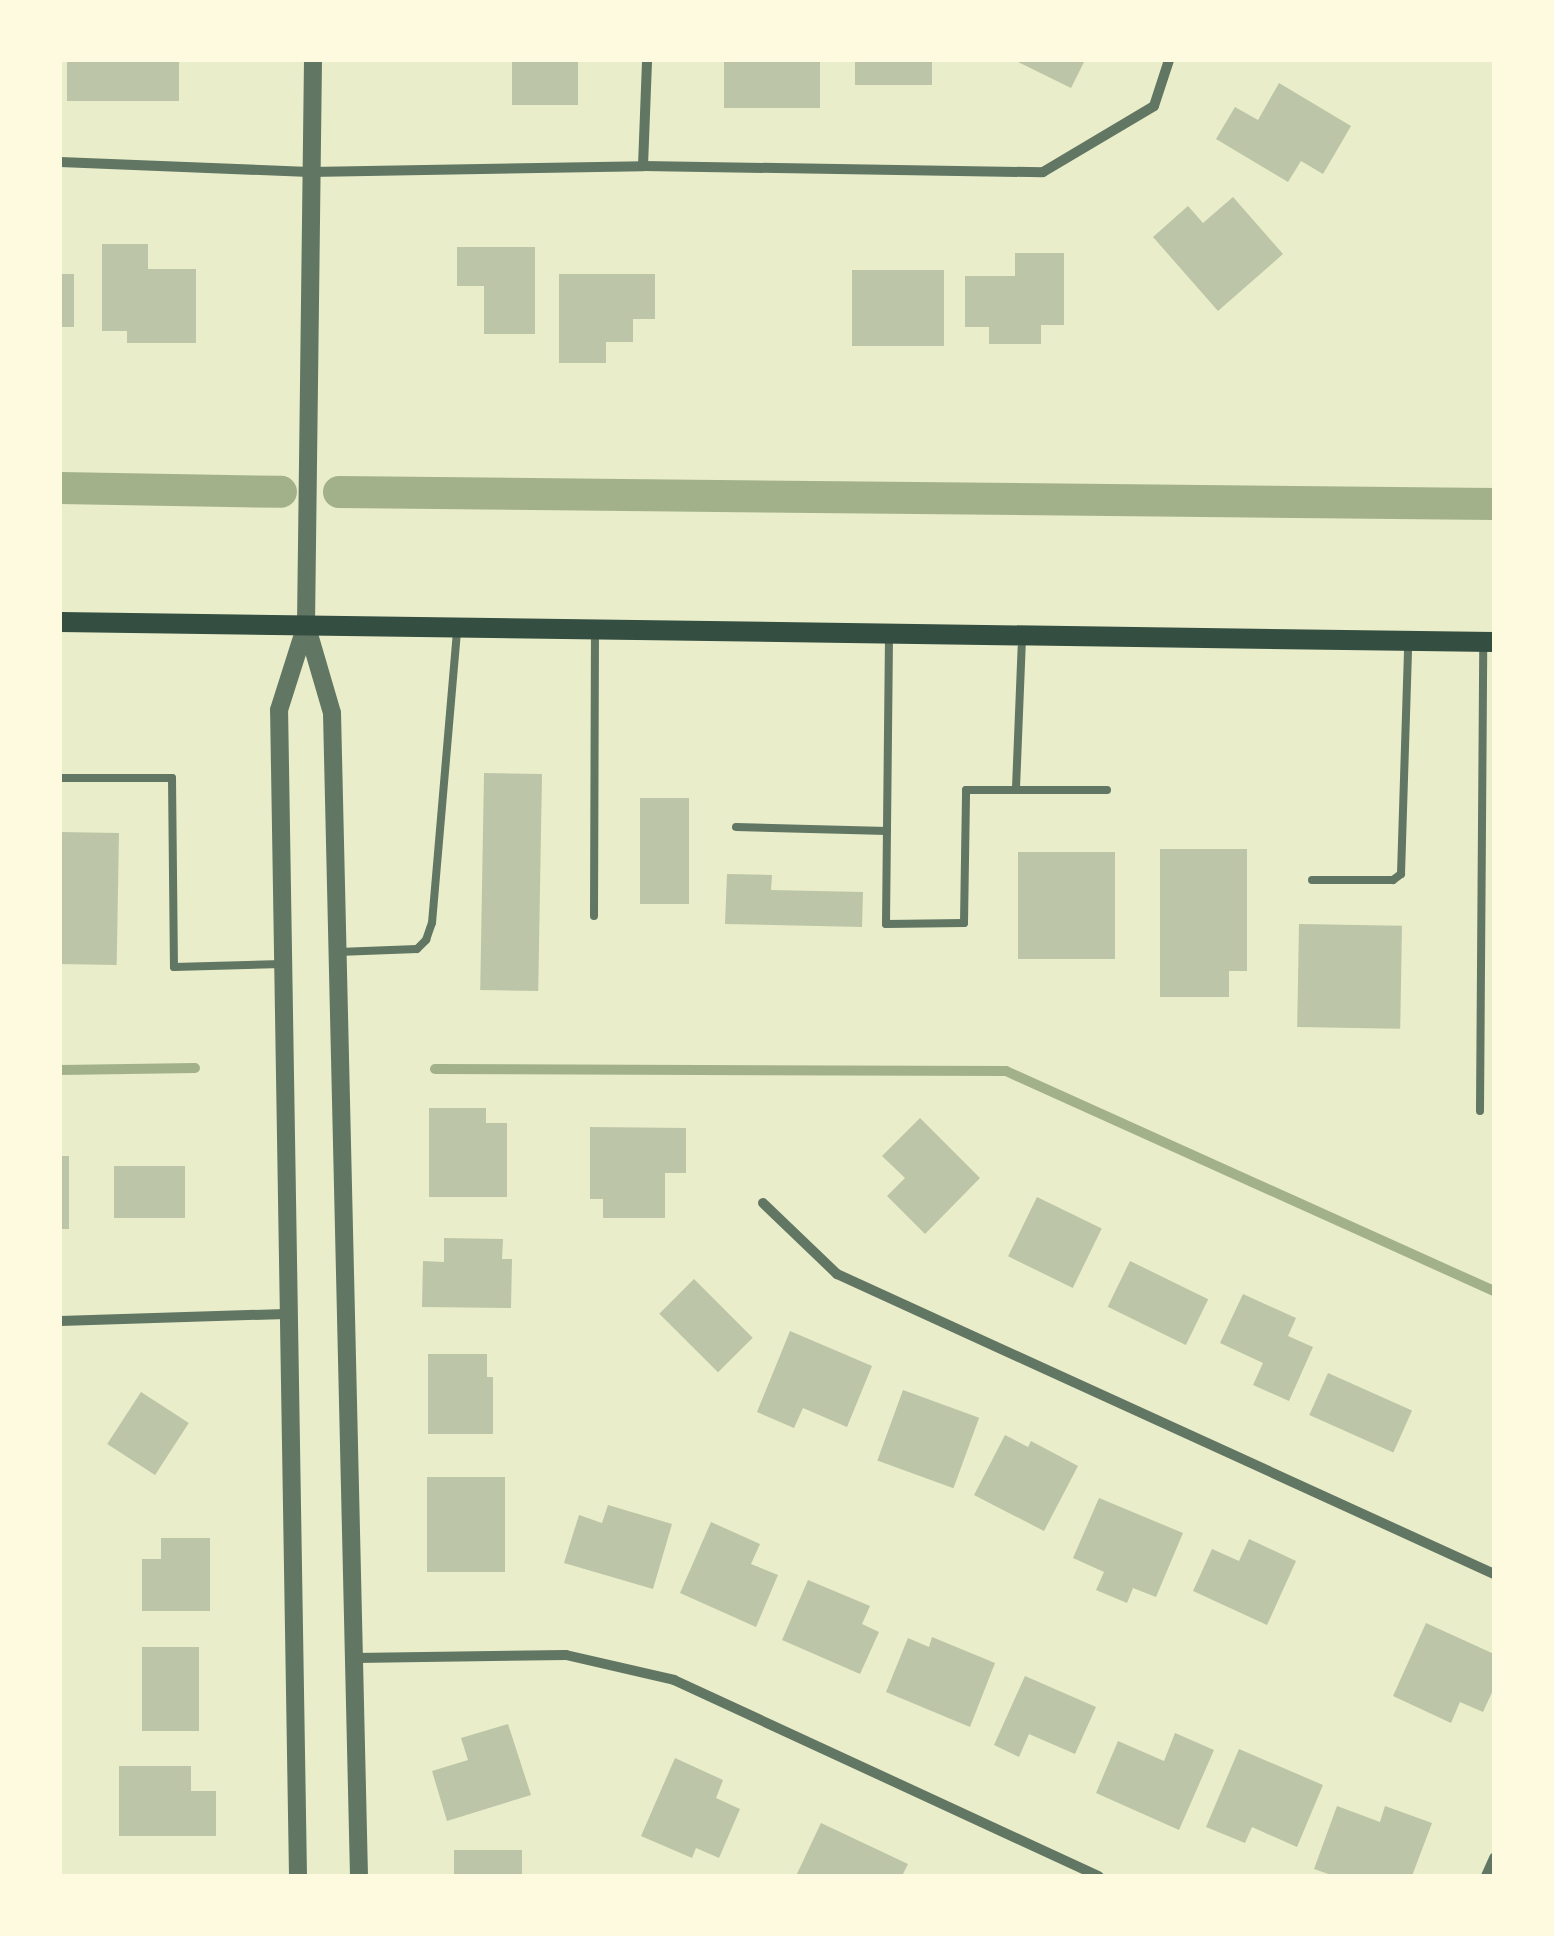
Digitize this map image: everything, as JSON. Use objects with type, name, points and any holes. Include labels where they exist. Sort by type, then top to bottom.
[{"type":"main road","points":[[60,622],[1488,642]]},
{"type":"street","points":[[314,60],[306,624],[332,713],[359,1876]]},
{"type":"street","points":[[643,166],[647,60]]},
{"type":"street","points":[[60,162],[310,172],[643,166],[1043,172],[1154,106],[1168,60]]},
{"type":"street","points":[[298,1876],[279,710],[306,624]]},
{"type":"street","points":[[763,1203],[837,1274],[1494,1574]]},
{"type":"street","points":[[60,1321],[286,1314]]},
{"type":"street","points":[[355,1658],[566,1655],[674,1680],[1099,1876]]},
{"type":"street","points":[[1486,1876],[1494,1858]]},
{"type":"lane","points":[[338,952],[417,949],[426,940],[432,923],[457,626]]},
{"type":"lane","points":[[594,916],[596,628]]},
{"type":"lane","points":[[890,633],[886,924],[964,923],[966,790],[1108,790]]},
{"type":"lane","points":[[1016,788],[1022,635]]},
{"type":"lane","points":[[1312,880],[1394,880],[1401,874],[1408,640]]},
{"type":"lane","points":[[1480,1111],[1488,642]]},
{"type":"lane","points":[[60,778],[172,778],[174,967],[282,964]]},
{"type":"lane","points":[[736,827],[887,830]]},
{"type":"building","points":[[67,60],[179,60],[179,101],[67,101]]},
{"type":"building","points":[[512,60],[578,60],[578,105],[512,105]]},
{"type":"building","points":[[724,60],[820,60],[820,108],[724,108]]},
{"type":"building","points":[[855,60],[932,60],[932,85],[855,85]]},
{"type":"building","points":[[1014,60],[1085,60],[1071,88]]},
{"type":"building","points":[[1279,83],[1351,126],[1323,174],[1301,161],[1288,182],[1216,139],[1235,107],[1258,120]]},
{"type":"building","points":[[1233,197],[1283,254],[1218,311],[1153,237],[1188,206],[1203,223]]},
{"type":"building","points":[[102,244],[148,244],[148,269],[196,269],[196,343],[127,343],[127,331],[102,331]]},
{"type":"building","points":[[457,247],[535,247],[535,334],[484,334],[484,286],[457,286]]},
{"type":"building","points":[[1015,253],[1064,253],[1064,325],[1041,325],[1041,344],[989,344],[989,327],[965,327],[965,276],[1015,276]]},
{"type":"building","points":[[852,270],[944,270],[944,346],[852,346]]},
{"type":"building","points":[[60,274],[74,274],[74,327],[60,327]]},
{"type":"building","points":[[559,274],[655,274],[655,319],[633,319],[633,342],[606,342],[606,363],[559,363]]},
{"type":"building","points":[[484,773],[542,774],[538,991],[480,990]]},
{"type":"building","points":[[640,798],[689,798],[689,904],[640,904]]},
{"type":"building","points":[[60,832],[119,833],[117,965],[60,964]]},
{"type":"building","points":[[1160,849],[1247,849],[1247,971],[1229,971],[1229,997],[1160,997]]},
{"type":"building","points":[[1018,852],[1115,852],[1115,959],[1018,959]]},
{"type":"building","points":[[727,874],[772,875],[771,890],[863,892],[862,927],[725,924]]},
{"type":"building","points":[[1299,924],[1402,926],[1400,1029],[1297,1027]]},
{"type":"building","points":[[429,1108],[486,1108],[486,1123],[507,1123],[507,1197],[429,1197]]},
{"type":"building","points":[[920,1118],[980,1178],[925,1234],[887,1196],[905,1178],[882,1156]]},
{"type":"building","points":[[590,1127],[686,1128],[686,1173],[665,1173],[665,1218],[603,1218],[603,1199],[590,1199]]},
{"type":"building","points":[[60,1156],[69,1156],[69,1229],[60,1229]]},
{"type":"building","points":[[114,1166],[185,1166],[185,1218],[114,1218]]},
{"type":"building","points":[[1037,1197],[1102,1229],[1073,1288],[1008,1256]]},
{"type":"building","points":[[444,1238],[503,1239],[502,1259],[512,1259],[511,1308],[422,1307],[423,1261],[444,1262]]},
{"type":"building","points":[[1130,1261],[1208,1299],[1186,1345],[1108,1307]]},
{"type":"building","points":[[694,1279],[753,1338],[718,1372],[659,1314]]},
{"type":"building","points":[[1243,1294],[1296,1318],[1288,1336],[1313,1347],[1289,1401],[1253,1385],[1263,1363],[1220,1343]]},
{"type":"building","points":[[790,1331],[872,1366],[847,1427],[803,1408],[794,1428],[757,1412]]},
{"type":"building","points":[[428,1354],[487,1354],[487,1377],[493,1377],[493,1434],[428,1434]]},
{"type":"building","points":[[1328,1373],[1412,1410],[1393,1452],[1309,1415]]},
{"type":"building","points":[[903,1390],[979,1418],[953,1488],[877,1460]]},
{"type":"building","points":[[141,1392],[189,1423],[155,1475],[107,1444]]},
{"type":"building","points":[[1005,1435],[1028,1447],[1031,1441],[1078,1466],[1044,1531],[974,1495]]},
{"type":"building","points":[[427,1477],[505,1477],[505,1572],[427,1572]]},
{"type":"building","points":[[1099,1498],[1183,1533],[1156,1597],[1133,1588],[1127,1603],[1096,1590],[1104,1572],[1073,1558]]},
{"type":"building","points":[[608,1505],[672,1524],[653,1589],[564,1563],[579,1515],[602,1523]]},
{"type":"building","points":[[711,1522],[760,1544],[751,1564],[778,1575],[756,1627],[680,1593]]},
{"type":"building","points":[[161,1538],[210,1538],[210,1611],[142,1611],[142,1559],[161,1559]]},
{"type":"building","points":[[1249,1539],[1296,1561],[1267,1625],[1193,1591],[1212,1549],[1239,1561]]},
{"type":"building","points":[[808,1580],[870,1606],[862,1624],[879,1632],[860,1674],[782,1640]]},
{"type":"building","points":[[1426,1623],[1494,1654],[1494,1688],[1483,1712],[1460,1702],[1451,1723],[1393,1696]]},
{"type":"building","points":[[932,1637],[995,1663],[970,1727],[886,1692],[908,1638],[929,1647]]},
{"type":"building","points":[[142,1647],[199,1647],[199,1731],[142,1731]]},
{"type":"building","points":[[1025,1676],[1096,1707],[1075,1754],[1029,1734],[1019,1757],[994,1745]]},
{"type":"building","points":[[508,1724],[531,1795],[447,1821],[432,1771],[468,1760],[461,1738]]},
{"type":"building","points":[[1175,1733],[1214,1750],[1179,1830],[1096,1793],[1118,1741],[1164,1761]]},
{"type":"building","points":[[1239,1749],[1323,1785],[1297,1847],[1252,1827],[1245,1843],[1206,1827]]},
{"type":"building","points":[[675,1758],[723,1780],[716,1798],[740,1809],[719,1858],[696,1848],[692,1858],[641,1836]]},
{"type":"building","points":[[119,1766],[191,1766],[191,1791],[216,1791],[216,1836],[119,1836]]},
{"type":"building","points":[[1337,1806],[1380,1822],[1385,1806],[1432,1823],[1412,1876],[1334,1876],[1314,1869]]},
{"type":"building","points":[[821,1823],[908,1864],[902,1876],[796,1876]]},
{"type":"building","points":[[454,1850],[522,1850],[522,1876],[454,1876]]},
{"type":"waterway","points":[[60,488],[281,492]]},
{"type":"waterway","points":[[339,492],[1494,504]]},
{"type":"waterway","points":[[60,1070],[195,1068]]},
{"type":"waterway","points":[[435,1069],[1006,1071],[1494,1291]]}]
